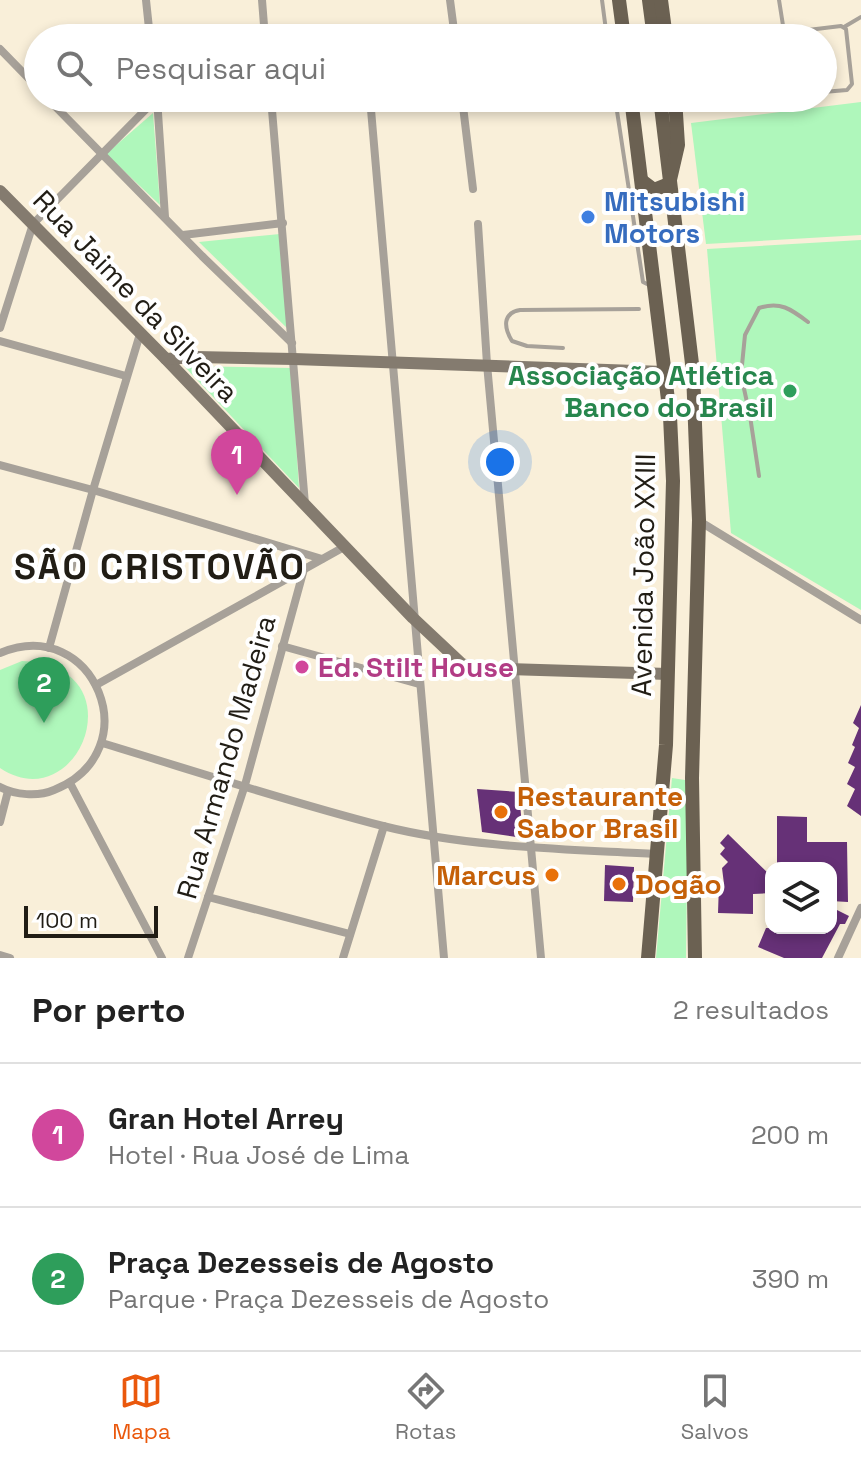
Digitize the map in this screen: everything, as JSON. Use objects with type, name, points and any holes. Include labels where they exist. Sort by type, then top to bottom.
[{"type":"main road","points":[[619,0],[622,24]]},
{"type":"main road","points":[[649,0],[652,24]]},
{"type":"main road","points":[[661,0],[664,24]]},
{"type":"main road","name":"Avenida João XXIII","points":[[632,112],[640,214],[670,416],[673,481],[666,745],[648,958]]},
{"type":"main road","name":"Avenida João XXIII","points":[[661,112],[693,372],[699,520],[692,778],[695,958]]},
{"type":"main road","points":[[638,187],[654,190],[669,184],[678,145],[676,112]]},
{"type":"main road","points":[[640,214],[659,208],[672,215]]},
{"type":"main road","points":[[666,745],[679,753],[693,750]]},
{"type":"main road","points":[[663,774],[692,778]]},
{"type":"street","points":[[146,0],[149,24]]},
{"type":"street","points":[[262,0],[264,24]]},
{"type":"street","points":[[450,0],[453,24]]},
{"type":"street","points":[[0,49],[24,74]]},
{"type":"street","points":[[60,112],[292,343]]},
{"type":"street","points":[[0,328],[33,224],[143,112]]},
{"type":"street","points":[[158,112],[165,218]]},
{"type":"street","points":[[272,112],[305,504]]},
{"type":"street","points":[[371,112],[444,958]]},
{"type":"street","points":[[464,112],[473,189]]},
{"type":"street","name":"Rua Jaime da Silveira","points":[[0,191],[166,359],[413,618],[466,666],[668,674]]},
{"type":"street","points":[[183,235],[283,223]]},
{"type":"street","points":[[478,224],[487,364],[541,958]]},
{"type":"street","points":[[49,648],[140,334]]},
{"type":"street","points":[[0,341],[126,376]]},
{"type":"street","points":[[166,359],[487,364],[664,372]]},
{"type":"street","points":[[0,465],[322,559]]},
{"type":"street","points":[[699,520],[861,620]]},
{"type":"street","points":[[96,685],[344,547]]},
{"type":"street","name":"Rua Armando Madeira","points":[[188,958],[245,785],[304,569]]},
{"type":"street","points":[[0,653],[28,645],[63,652],[79,663],[96,685],[106,720],[102,743],[90,766],[70,783],[49,792],[25,794],[4,789],[0,822]]},
{"type":"street","points":[[282,646],[419,684]]},
{"type":"street","points":[[102,743],[384,826],[529,846],[656,854]]},
{"type":"street","points":[[70,783],[162,958]]},
{"type":"street","points":[[343,958],[384,826]]},
{"type":"street","points":[[208,897],[350,934]]},
{"type":"street","points":[[838,958],[861,908]]},
{"type":"street","points":[[0,955],[10,958]]},
{"type":"lane","points":[[602,0],[605,24]]},
{"type":"lane","points":[[779,0],[783,24]]},
{"type":"lane","points":[[837,28],[861,17]]},
{"type":"lane","points":[[837,91],[847,90],[852,84],[844,27]]},
{"type":"lane","points":[[619,112],[638,187]]},
{"type":"lane","points":[[759,476],[741,375],[745,335],[759,308],[788,307],[808,322]]},
{"type":"lane","points":[[563,348],[537,347],[512,341],[506,331],[506,319],[512,311],[520,310],[639,309]]},
{"type":"lane","points":[[693,372],[741,375]]},
{"type":"green space","points":[[861,102],[861,235],[706,244],[691,123],[780,112],[837,112],[837,105]]},
{"type":"green space","points":[[153,113],[160,205],[106,154]]},
{"type":"green space","points":[[280,234],[290,331],[199,242]]},
{"type":"green space","name":"Associação Atlética Banco do Brasil","points":[[861,240],[861,610],[731,533],[707,249]]},
{"type":"green space","points":[[184,366],[291,368],[299,488]]},
{"type":"green space","points":[[22,661],[58,669],[79,687],[88,711],[85,736],[73,758],[53,774],[28,779],[0,768],[0,670]]},
{"type":"green space","points":[[672,778],[685,780],[688,793],[686,958],[656,958]]},
{"type":"building","points":[[861,705],[861,816],[847,806],[855,789],[847,784],[855,767],[848,763],[859,728],[853,723]]},
{"type":"building","name":"Restaurante Sabor Brasil","points":[[477,789],[519,792],[523,838],[482,832]]},
{"type":"building","points":[[777,816],[807,817],[807,842],[847,842],[848,902],[837,901],[837,862],[777,862]]},
{"type":"building","points":[[728,834],[765,870],[765,893],[753,894],[753,914],[718,913],[719,884],[724,884],[722,868],[728,862],[720,854],[725,848],[720,843]]},
{"type":"building","name":"Dogão","points":[[605,865],[634,867],[633,902],[604,901]]},
{"type":"building","points":[[837,910],[849,916],[845,924],[840,924],[837,930]]},
{"type":"building","points":[[765,930],[765,934],[835,934],[822,958],[784,958],[758,947]]},
{"type":"place","name":"Mitsubishi Motors","points":[[588,217]]},
{"type":"place","name":"Associação Atlética Banco do Brasil","points":[[790,391]]},
{"type":"place","name":"Gran Hotel Arrey","points":[[237,495]]},
{"type":"place","name":"Ed. Stilt House","points":[[302,667]]},
{"type":"place","name":"Praça Dezesseis de Agosto","points":[[44,723]]},
{"type":"place","name":"Restaurante Sabor Brasil","points":[[501,812]]},
{"type":"place","name":"Marcus","points":[[552,875]]},
{"type":"place","name":"Dogão","points":[[619,884]]},
{"type":"district","name":"SÃO CRISTOVÃO","points":[[160,566]]}]
